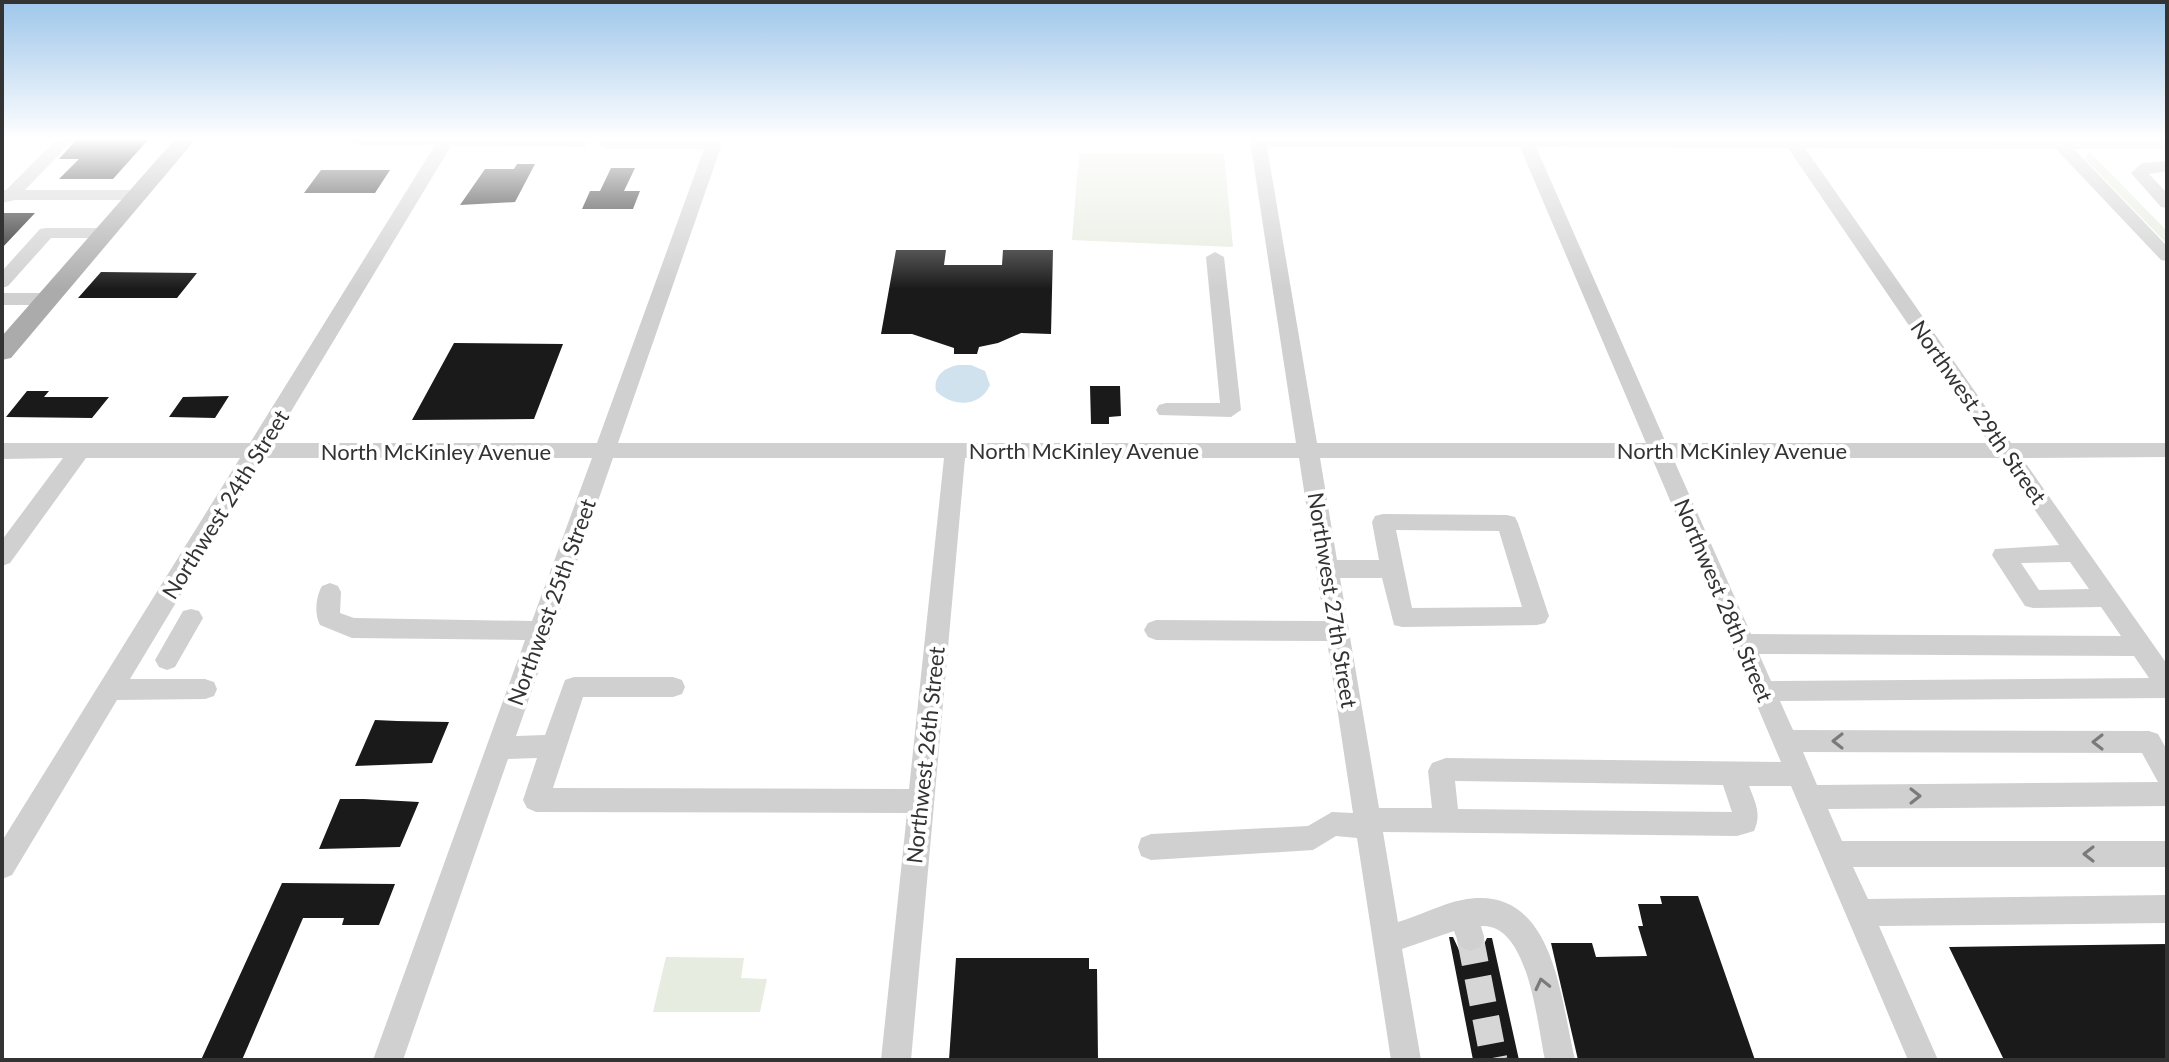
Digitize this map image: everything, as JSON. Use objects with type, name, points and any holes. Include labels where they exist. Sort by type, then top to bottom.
[{"type":"main road","points":[[2,352],[143,190]]},
{"type":"street","name":"Northwest 24th Street","points":[[2,866],[416,190]]},
{"type":"street","name":"Northwest 25th Street","points":[[388,1060],[698,190]]},
{"type":"street","name":"Northwest 27th Street","points":[[1266,190],[1406,1060]]},
{"type":"street","name":"Northwest 28th Street","points":[[1546,190],[1923,1060]]},
{"type":"street","name":"Northwest 29th Street","points":[[1825,190],[2167,686]]},
{"type":"street","points":[[2104,190],[2167,256]]},
{"type":"street","points":[[5,198],[138,195]]},
{"type":"street","points":[[2,282],[46,233],[105,233]]},
{"type":"street","points":[[1166,410],[1231,410],[1215,257]]},
{"type":"street","points":[[2,299],[48,299]]},
{"type":"street","name":"Northwest 26th Street","points":[[896,1060],[955,450]]},
{"type":"street","name":"North McKinley Avenue","points":[[2,451],[2167,450]]},
{"type":"street","points":[[2,557],[80,451]]},
{"type":"street","points":[[1383,522],[1507,523],[1537,616],[1402,618],[1392,569],[1383,522]]},
{"type":"street","points":[[2077,553],[2003,555],[2033,599],[2108,598]]},
{"type":"street","points":[[1328,569],[1392,569]]},
{"type":"street","points":[[330,592],[328,618],[352,628],[540,631]]},
{"type":"street","points":[[139,644],[172,651],[191,618]]},
{"type":"street","points":[[1156,630],[1338,631]]},
{"type":"street","points":[[1743,644],[2141,646]]},
{"type":"street","points":[[1764,691],[2167,686]]},
{"type":"street","points":[[673,687],[574,687],[536,800],[921,801]]},
{"type":"street","points":[[111,690],[205,689]]},
{"type":"street","points":[[1785,741],[2149,742],[2165,769]]},
{"type":"street","points":[[499,748],[554,746]]},
{"type":"street","points":[[1446,821],[1440,786],[1441,771],[1446,769],[1732,774],[1804,785],[2167,794]]},
{"type":"street","points":[[1151,847],[1313,838],[1332,824],[1446,821],[1737,824],[1745,822],[1746,815],[1732,774]]},
{"type":"street","points":[[1834,854],[2167,854]]},
{"type":"street","points":[[1859,913],[2167,909]]},
{"type":"street","points":[[1388,939],[1467,925],[1493,911],[1506,916],[1529,937],[1560,1060]]},
{"type":"shaded area","points":[[1076,190],[1227,190],[1233,247],[1072,240]]},
{"type":"shaded area","points":[[2114,190],[2127,190],[2167,231],[2167,244]]},
{"type":"shaded area","points":[[666,957],[744,958],[741,978],[767,979],[760,1012],[653,1012]]},
{"type":"water","points":[[958,365],[971,365],[985,371],[990,385],[980,398],[957,402],[936,391],[936,381],[941,374]]},
{"type":"building","points":[[307,190],[377,190],[375,193],[304,193]]},
{"type":"building","points":[[471,190],[522,190],[515,202],[460,205]]},
{"type":"building","points":[[590,191],[640,191],[633,209],[582,209]]},
{"type":"building","points":[[2,213],[35,213],[2,248]]},
{"type":"building","points":[[896,250],[946,250],[944,265],[1002,265],[1003,250],[1053,250],[1051,334],[1021,333],[979,347],[977,354],[954,354],[954,348],[912,334],[881,334]]},
{"type":"building","points":[[101,272],[197,273],[177,298],[78,298]]},
{"type":"building","points":[[454,343],[563,344],[534,419],[412,420]]},
{"type":"building","points":[[1090,386],[1120,386],[1121,416],[1109,417],[1109,424],[1091,424]]},
{"type":"building","points":[[27,391],[49,391],[44,397],[109,397],[92,418],[6,417]]},
{"type":"building","points":[[229,396],[215,418],[169,417],[183,397]]},
{"type":"building","points":[[375,720],[449,722],[432,763],[355,766]]},
{"type":"building","points":[[340,799],[419,802],[400,847],[319,849]]},
{"type":"building","points":[[282,883],[395,884],[379,925],[342,925],[344,918],[303,918],[242,1060],[201,1060]]},
{"type":"building","points":[[1660,896],[1698,896],[1755,1060],[1578,1060],[1551,943],[1592,943],[1596,957],[1647,956],[1638,926],[1643,926],[1638,904],[1662,904]]},
{"type":"building","points":[[1449,937],[1453,937],[1459,950],[1469,954],[1481,950],[1487,938],[1492,938],[1519,1060],[1473,1060]]},
{"type":"building","points":[[2167,944],[2167,1060],[2004,1060],[1949,947]]},
{"type":"building","points":[[956,958],[1089,958],[1089,969],[1097,969],[1098,1060],[949,1060]]},
{"type":"tunnel","points":[[1470,937],[1494,1060]]}]
